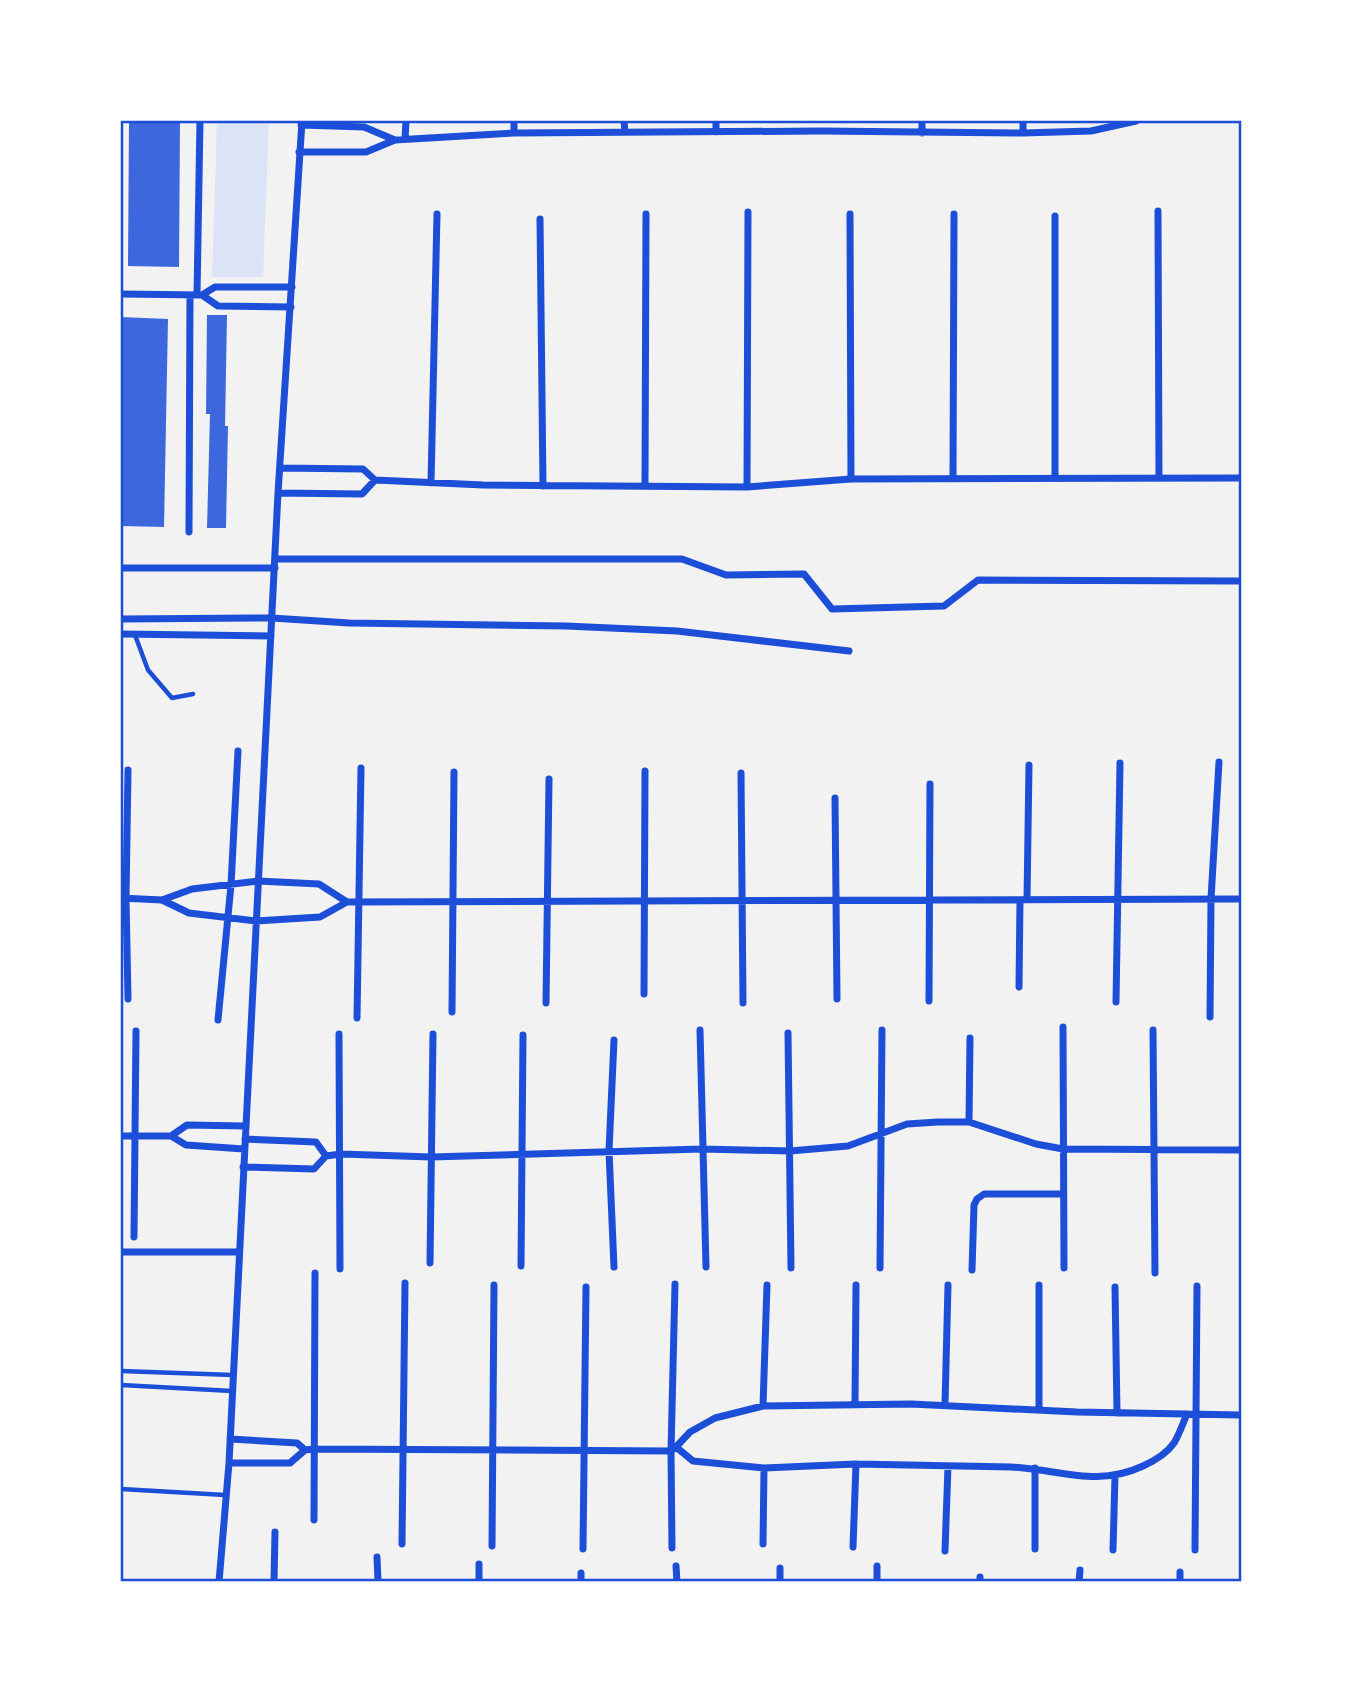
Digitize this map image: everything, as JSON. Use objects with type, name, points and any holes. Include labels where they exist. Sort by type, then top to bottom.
[{"type":"street","points":[[189,532],[200,121]]},
{"type":"street","points":[[405,139],[406,121]]},
{"type":"street","points":[[514,121],[514,133]]},
{"type":"street","points":[[624,121],[625,132]]},
{"type":"street","points":[[716,121],[716,132]]},
{"type":"street","points":[[821,121],[821,131]]},
{"type":"street","points":[[922,121],[922,133]]},
{"type":"street","points":[[1023,121],[1023,133]]},
{"type":"street","points":[[299,152],[366,152],[395,140],[514,133],[1023,133],[1091,131],[1136,121]]},
{"type":"street","points":[[219,1582],[229,1463],[278,493],[302,123],[364,127],[395,140]]},
{"type":"street","points":[[1158,211],[1159,478]]},
{"type":"street","points":[[747,487],[748,212]]},
{"type":"street","points":[[431,483],[437,214]]},
{"type":"street","points":[[645,486],[646,214]]},
{"type":"street","points":[[850,214],[851,479]]},
{"type":"street","points":[[953,478],[954,214]]},
{"type":"street","points":[[1055,216],[1055,478]]},
{"type":"street","points":[[540,219],[543,486]]},
{"type":"street","points":[[121,294],[196,295],[215,288],[292,287]]},
{"type":"street","points":[[196,295],[218,306],[291,307]]},
{"type":"street","points":[[280,468],[363,469],[375,480],[543,486],[747,487],[851,479],[1241,478]]},
{"type":"street","points":[[278,493],[362,494],[375,480]]},
{"type":"street","points":[[121,568],[275,563],[682,559],[726,575],[804,574],[832,609],[944,606],[978,580],[1241,581]]},
{"type":"street","points":[[121,619],[272,618],[349,623],[566,626],[677,631],[849,652]]},
{"type":"street","points":[[121,634],[271,636]]},
{"type":"street","points":[[218,1020],[231,885],[238,751]]},
{"type":"street","points":[[1210,1017],[1211,899],[1219,762]]},
{"type":"street","points":[[1116,1002],[1120,763]]},
{"type":"street","points":[[1019,987],[1029,765]]},
{"type":"street","points":[[358,1018],[361,768]]},
{"type":"street","points":[[128,770],[123,898],[128,999]]},
{"type":"street","points":[[644,994],[645,771]]},
{"type":"street","points":[[452,1012],[454,772]]},
{"type":"street","points":[[741,772],[743,1003]]},
{"type":"street","points":[[546,1003],[549,779]]},
{"type":"street","points":[[929,1001],[930,784]]},
{"type":"street","points":[[835,798],[836,999]]},
{"type":"street","points":[[162,900],[192,889],[258,881],[319,884],[347,902]]},
{"type":"street","points":[[123,898],[162,900],[189,913],[256,921],[320,917],[347,902],[359,901],[1241,899]]},
{"type":"street","points":[[1063,1027],[1064,1268]]},
{"type":"street","points":[[700,1030],[706,1266]]},
{"type":"street","points":[[880,1268],[882,1030]]},
{"type":"street","points":[[1153,1030],[1155,1273]]},
{"type":"street","points":[[134,1237],[136,1031]]},
{"type":"street","points":[[788,1033],[791,1268]]},
{"type":"street","points":[[339,1034],[340,1269]]},
{"type":"street","points":[[429,1263],[433,1034]]},
{"type":"street","points":[[520,1266],[523,1035]]},
{"type":"street","points":[[969,1122],[970,1038]]},
{"type":"street","points":[[614,1040],[609,1151],[614,1267]]},
{"type":"street","points":[[243,1167],[314,1169],[326,1156],[341,1154],[431,1157],[702,1149],[790,1151],[848,1146],[908,1124],[969,1122],[1036,1144],[1063,1149],[1241,1150]]},
{"type":"street","points":[[171,1136],[187,1125],[245,1126]]},
{"type":"street","points":[[121,1136],[171,1136],[186,1145],[244,1149]]},
{"type":"street","points":[[245,1139],[316,1142],[326,1156]]},
{"type":"street","points":[[972,1270],[974,1205],[977,1199],[984,1194],[1062,1194]]},
{"type":"street","points":[[121,1252],[239,1252]]},
{"type":"street","points":[[314,1520],[315,1273]]},
{"type":"street","points":[[402,1544],[405,1283]]},
{"type":"street","points":[[672,1548],[675,1284]]},
{"type":"street","points":[[763,1406],[767,1285]]},
{"type":"street","points":[[855,1404],[856,1285]]},
{"type":"street","points":[[945,1405],[948,1285]]},
{"type":"street","points":[[1039,1285],[1039,1409]]},
{"type":"street","points":[[492,1546],[494,1286]]},
{"type":"street","points":[[583,1549],[586,1286]]},
{"type":"street","points":[[1195,1550],[1197,1286]]},
{"type":"street","points":[[1115,1287],[1117,1413]]},
{"type":"street","points":[[674,1449],[690,1432],[715,1418],[763,1406],[945,1405],[1117,1413],[1241,1415]]},
{"type":"street","points":[[229,1463],[290,1463],[305,1450],[314,1449],[674,1449],[693,1461],[764,1468],[856,1464],[948,1466],[1035,1468],[1075,1477],[1115,1476],[1154,1461],[1173,1445],[1187,1414]]},
{"type":"street","points":[[230,1438],[297,1443],[305,1450]]},
{"type":"street","points":[[853,1547],[856,1464]]},
{"type":"street","points":[[945,1551],[948,1466]]},
{"type":"street","points":[[763,1544],[764,1468]]},
{"type":"street","points":[[1035,1468],[1035,1549]]},
{"type":"street","points":[[1113,1550],[1115,1476]]},
{"type":"street","points":[[274,1582],[275,1532]]},
{"type":"street","points":[[377,1557],[378,1582]]},
{"type":"street","points":[[479,1564],[479,1582]]},
{"type":"street","points":[[676,1566],[677,1582]]},
{"type":"street","points":[[877,1566],[877,1582]]},
{"type":"street","points":[[780,1569],[780,1582]]},
{"type":"street","points":[[1079,1582],[1080,1570]]},
{"type":"street","points":[[1180,1572],[1180,1582]]},
{"type":"street","points":[[581,1582],[582,1573]]},
{"type":"lane","points":[[135,634],[148,670],[172,698],[193,694]]},
{"type":"lane","points":[[121,1371],[233,1375]]},
{"type":"lane","points":[[121,1385],[232,1391]]},
{"type":"lane","points":[[121,1490],[225,1495]]},
{"type":"shaded area","points":[[217,121],[269,121],[263,277],[212,277]]},
{"type":"building","points":[[129,121],[180,121],[179,267],[128,266]]},
{"type":"building","points":[[207,315],[227,315],[226,528],[207,528],[210,414],[206,414]]},
{"type":"building","points":[[121,317],[168,319],[164,527],[121,526]]}]
